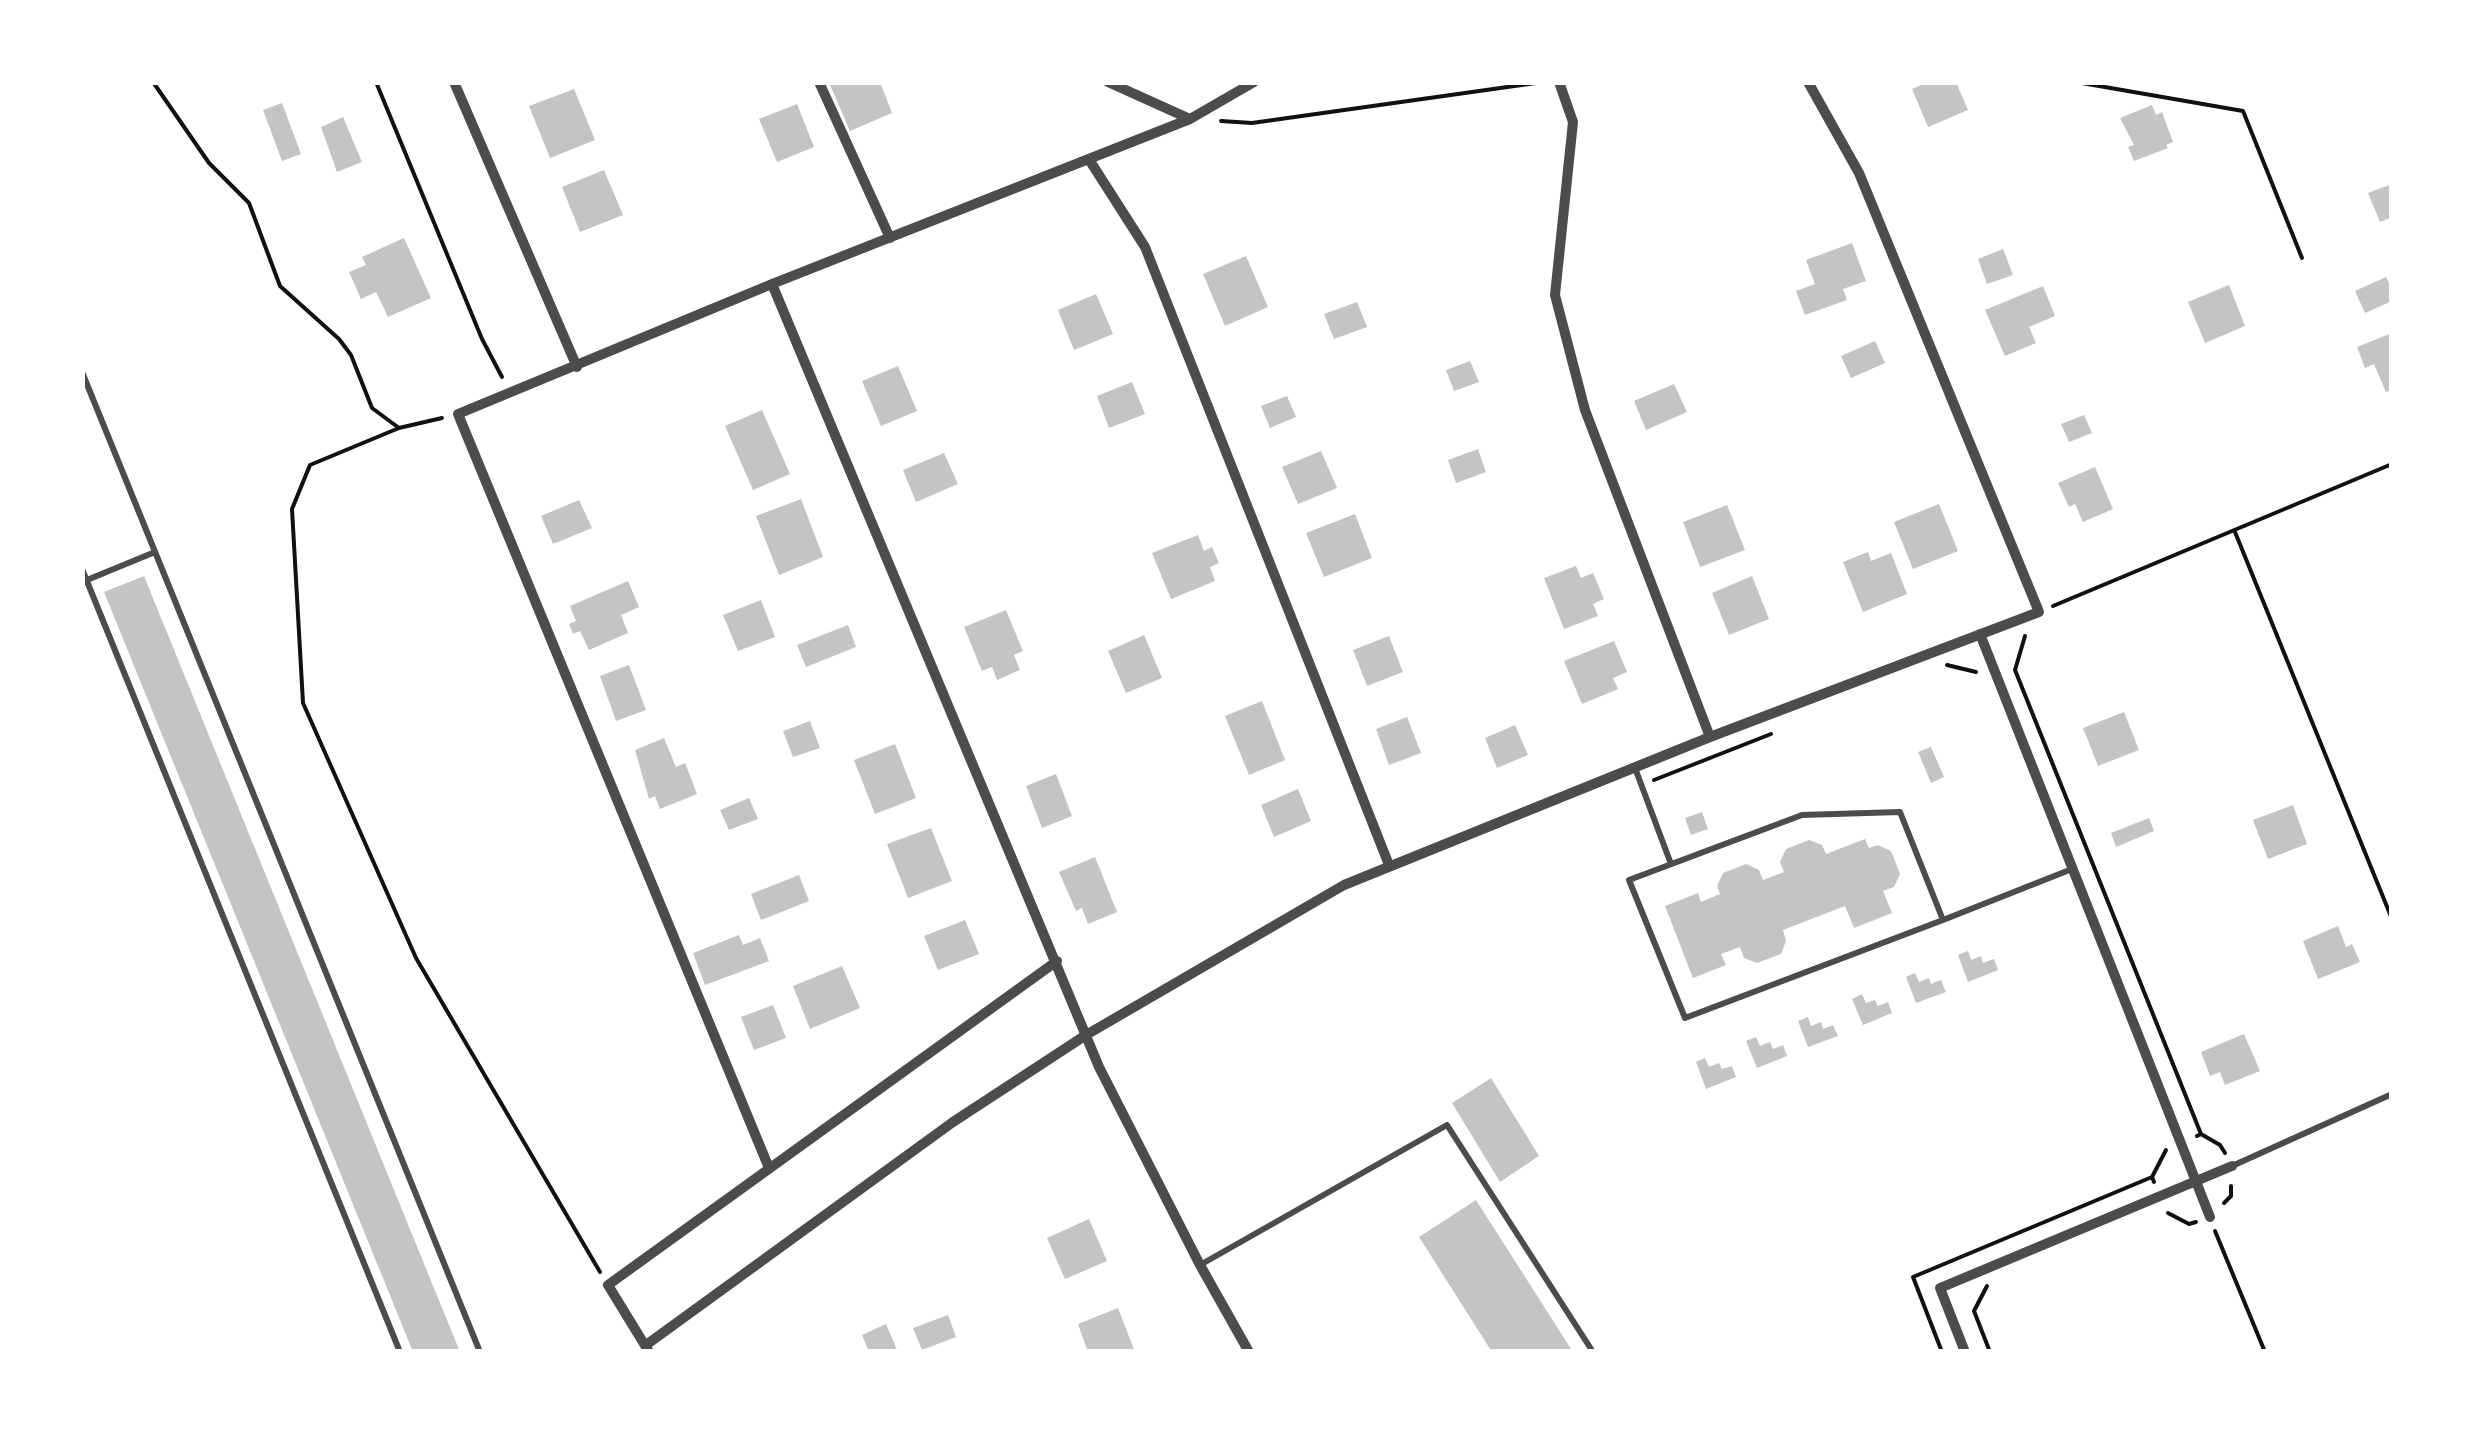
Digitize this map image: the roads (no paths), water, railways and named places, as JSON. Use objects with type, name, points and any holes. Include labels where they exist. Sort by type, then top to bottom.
[{"type":"street","points":[[454,82],[577,367]]},
{"type":"street","points":[[818,82],[890,238]]},
{"type":"street","points":[[1108,82],[1190,119]]},
{"type":"street","points":[[770,1168],[458,414],[772,284],[1090,161],[1190,119],[1254,82]]},
{"type":"street","points":[[1560,82],[1573,122],[1554,295],[1585,410],[1710,737]]},
{"type":"street","points":[[1057,962],[608,1285],[647,1348],[952,1122],[1086,1036],[1344,884],[1710,737],[2040,612],[1860,174],[1808,82]]},
{"type":"street","points":[[1090,161],[1145,247],[1389,865]]},
{"type":"street","points":[[772,284],[1098,1067],[1249,1352]]},
{"type":"street","points":[[1980,634],[2210,1217]]},
{"type":"street","points":[[1964,1352],[1940,1288],[2232,1166]]},
{"type":"lane","points":[[82,372],[480,1352]]},
{"type":"lane","points":[[87,580],[156,552]]},
{"type":"lane","points":[[82,569],[400,1352]]},
{"type":"lane","points":[[1634,767],[1672,864]]},
{"type":"lane","points":[[1942,920],[1900,812],[1802,815],[1630,880],[1685,1018],[1942,920],[2072,869]]},
{"type":"lane","points":[[2232,1166],[2392,1094]]},
{"type":"lane","points":[[1200,1265],[1448,1125],[1594,1352]]}]
